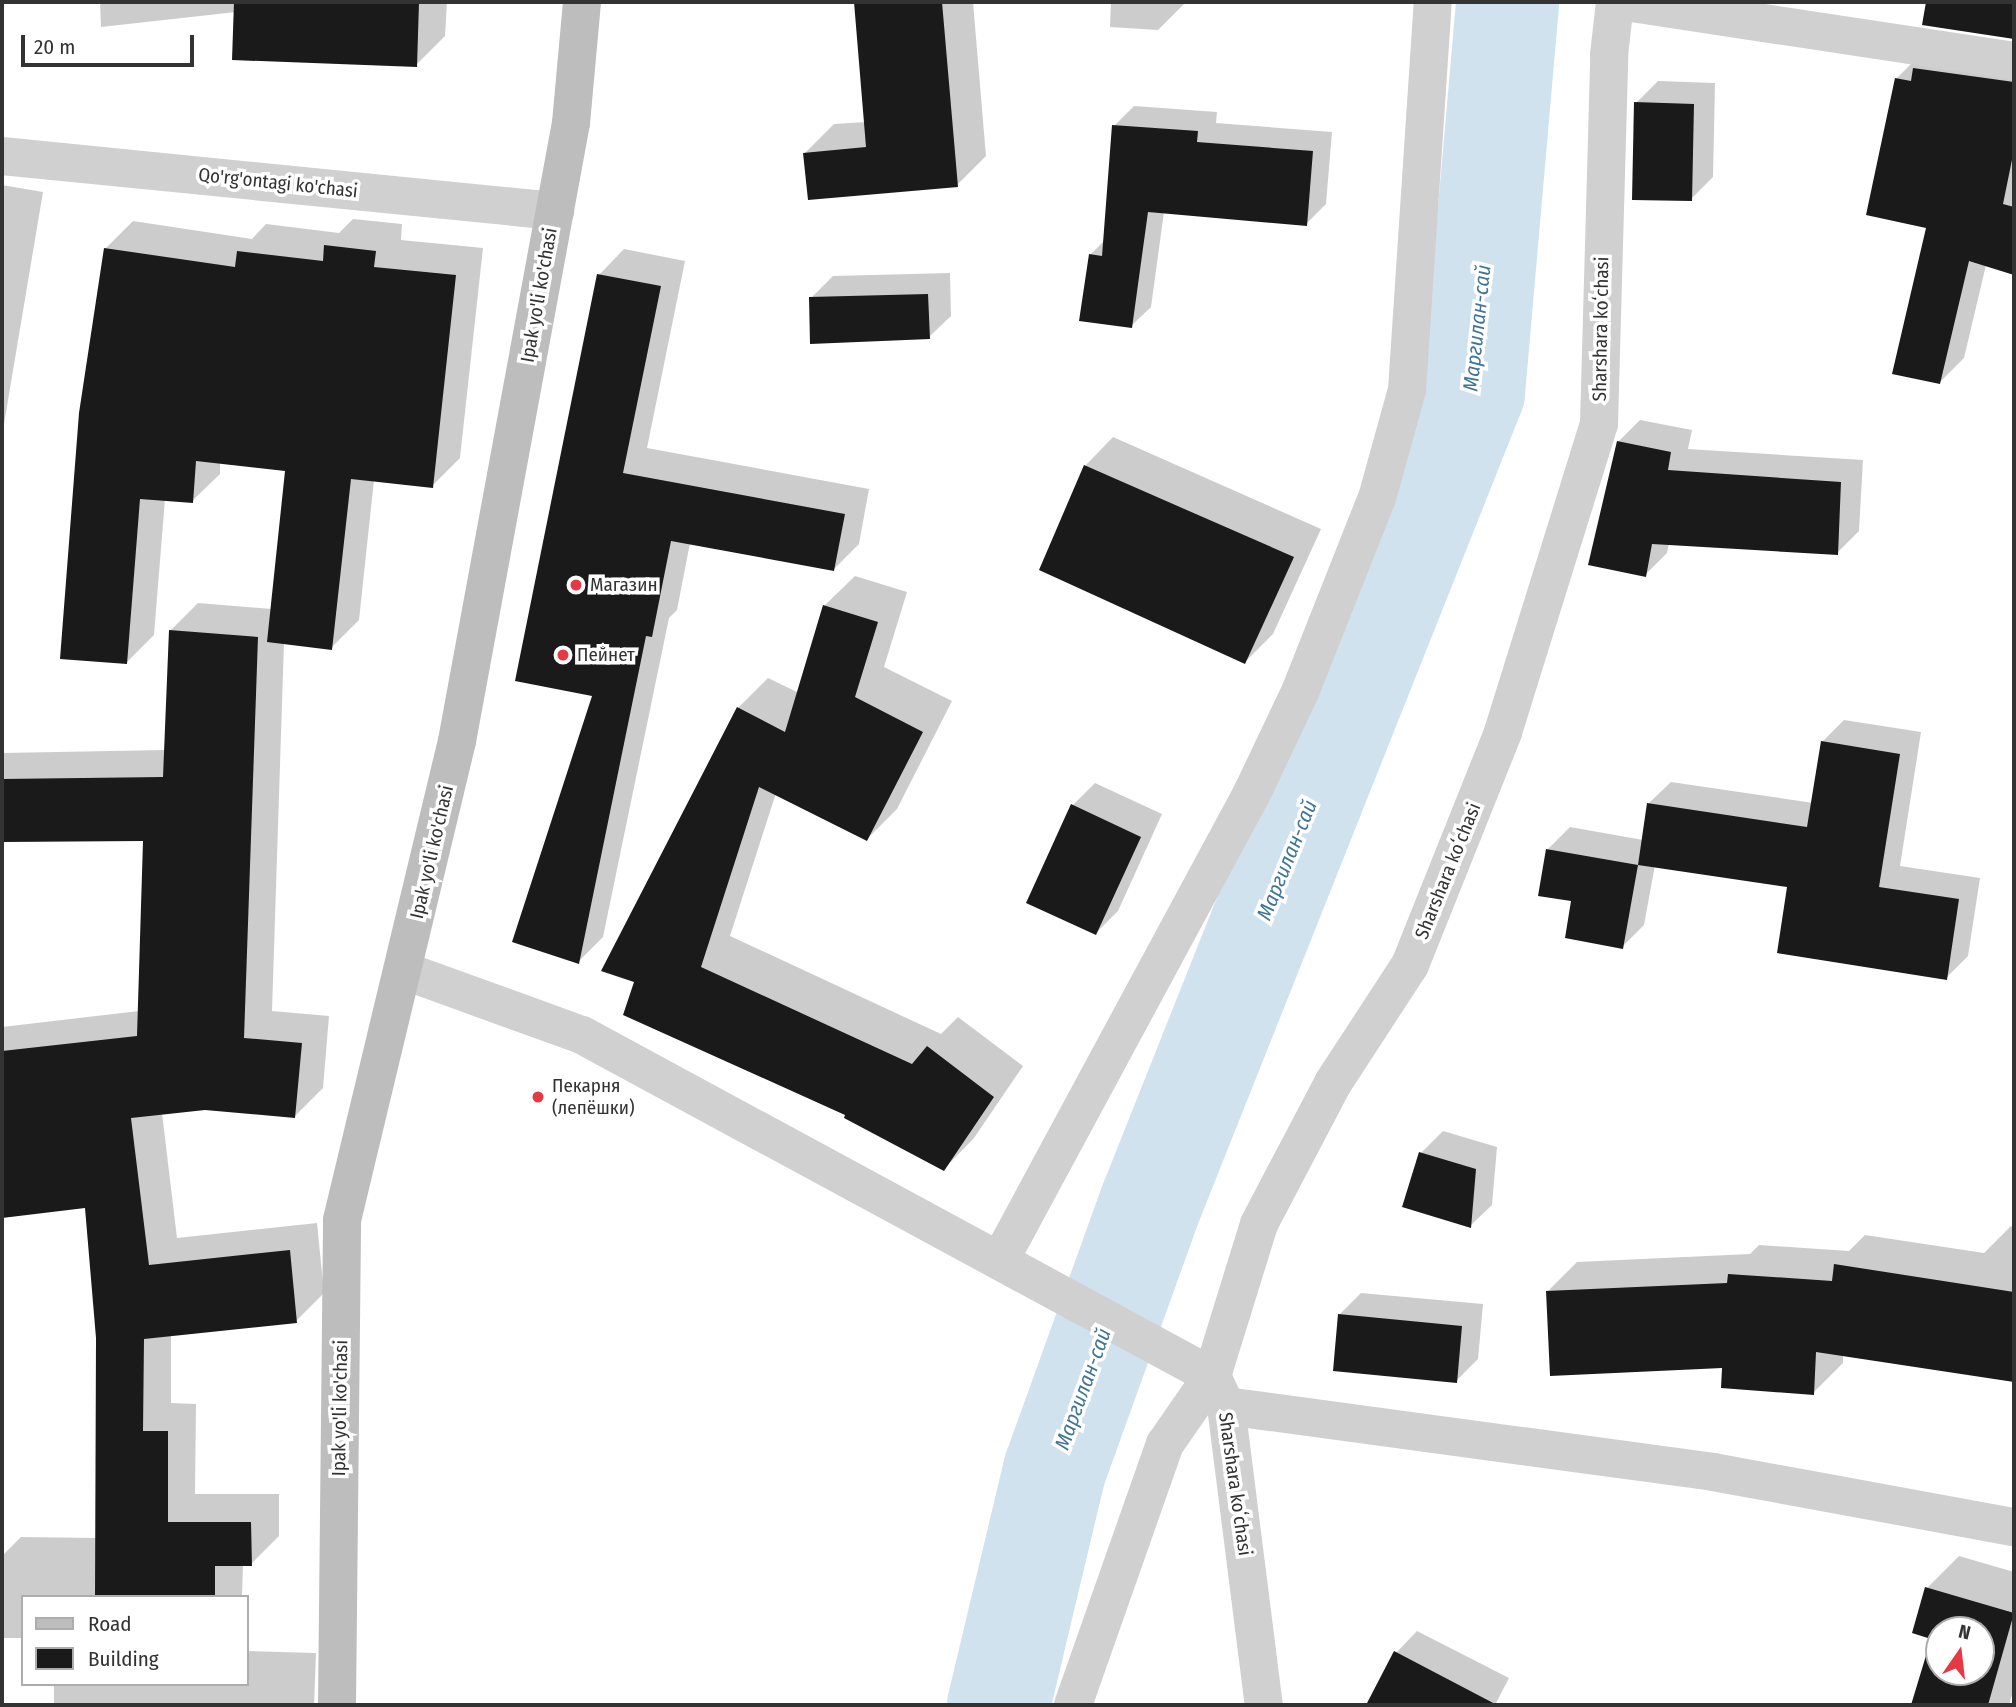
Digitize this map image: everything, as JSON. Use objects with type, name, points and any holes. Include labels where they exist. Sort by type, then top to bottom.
[{"type":"main road","name":"Ipak yo'li ko'chasi","points":[[337,1705],[342,1220],[405,971],[457,741],[571,123],[582,2]]},
{"type":"street","points":[[1000,1260],[1252,793],[1300,692],[1377,498],[1407,390],[1433,2]]},
{"type":"street","name":"Sharshara koʻchasi","points":[[1264,1705],[1211,1382],[1259,1224],[1333,1083],[1410,965],[1503,732],[1599,424],[1609,55],[1615,2]]},
{"type":"street","points":[[1625,2],[2014,61]]},
{"type":"street","name":"Qo'rg'ontagi ko'chasi","points":[[2,156],[555,211]]},
{"type":"street","points":[[405,971],[582,1035],[1093,1310],[1211,1382],[2014,1527]]},
{"type":"street","points":[[1073,1705],[1165,1444],[1211,1382]]},
{"type":"building","points":[[234,2],[419,2],[417,67],[232,60]]},
{"type":"building","points":[[854,2],[942,2],[958,187],[808,200],[803,153],[866,147]]},
{"type":"building","points":[[1926,2],[2014,2],[2014,39],[1922,25]]},
{"type":"building","points":[[1913,68],[2014,82],[2014,150],[2003,204],[2014,207],[2014,275],[1969,261],[1940,384],[1892,374],[1926,228],[1866,215],[1895,78],[1911,81]]},
{"type":"building","points":[[1634,102],[1694,104],[1692,201],[1632,200]]},
{"type":"building","points":[[1112,125],[1198,131],[1197,142],[1313,151],[1307,226],[1148,212],[1132,328],[1079,321],[1089,254],[1102,256]]},
{"type":"building","points":[[324,245],[376,251],[374,267],[456,275],[433,488],[351,479],[332,650],[267,642],[285,471],[196,461],[193,503],[140,499],[127,664],[60,659],[79,413],[104,248],[235,267],[237,251],[323,261]]},
{"type":"building","points":[[597,274],[661,286],[623,473],[845,514],[834,571],[671,541],[652,637],[646,636],[579,964],[512,942],[592,696],[515,681]]},
{"type":"building","points":[[928,294],[930,339],[810,344],[809,297]]},
{"type":"building","points":[[1617,441],[1671,452],[1668,470],[1841,482],[1838,555],[1652,544],[1646,577],[1588,565]]},
{"type":"building","points":[[1084,465],[1294,557],[1245,664],[1039,570]]},
{"type":"building","points":[[823,605],[878,622],[855,697],[923,732],[867,841],[759,787],[701,967],[912,1064],[927,1046],[994,1097],[944,1171],[844,1118],[845,1115],[623,1015],[634,982],[601,971],[737,707],[785,732]]},
{"type":"building","points":[[169,630],[258,637],[244,1038],[302,1043],[295,1118],[205,1110],[131,1118],[149,1265],[290,1250],[297,1323],[144,1339],[143,1431],[168,1431],[168,1522],[251,1522],[252,1566],[215,1566],[215,1595],[95,1595],[96,1338],[85,1208],[2,1218],[2,1051],[137,1036],[143,841],[2,842],[2,779],[163,777]]},
{"type":"building","points":[[1821,741],[1900,754],[1879,887],[1959,899],[1947,980],[1777,953],[1787,887],[1638,865],[1647,803],[1807,827]]},
{"type":"building","points":[[1071,804],[1141,837],[1096,935],[1026,903]]},
{"type":"building","points":[[1546,849],[1638,865],[1623,949],[1565,938],[1571,901],[1538,896]]},
{"type":"building","points":[[1419,1152],[1476,1169],[1471,1228],[1402,1207]]},
{"type":"building","points":[[1834,1264],[2014,1292],[2014,1382],[1816,1352],[1814,1395],[1721,1388],[1722,1368],[1550,1376],[1546,1291],[1727,1283],[1728,1274],[1832,1281]]},
{"type":"building","points":[[1338,1314],[1462,1326],[1457,1383],[1333,1371]]},
{"type":"building","points":[[1925,1587],[2014,1613],[1995,1680],[1995,1616],[1925,1616],[1925,1637],[1912,1633]]},
{"type":"building","points":[[1394,1651],[1497,1705],[1366,1705]]},
{"type":"building","points":[[1925,1659],[1925,1686],[1993,1686],[1988,1705],[1911,1705]]},
{"type":"waterway","name":"Маргилан-сай","points":[[998,1705],[1054,1470],[1151,1201],[1473,392],[1507,2]]},
{"type":"place","name":"Магазин","points":[[576,585]]},
{"type":"place","name":"Пейнет","points":[[563,655]]},
{"type":"place","name":"Пекарня (лепёшки)","points":[[538,1097]]}]
